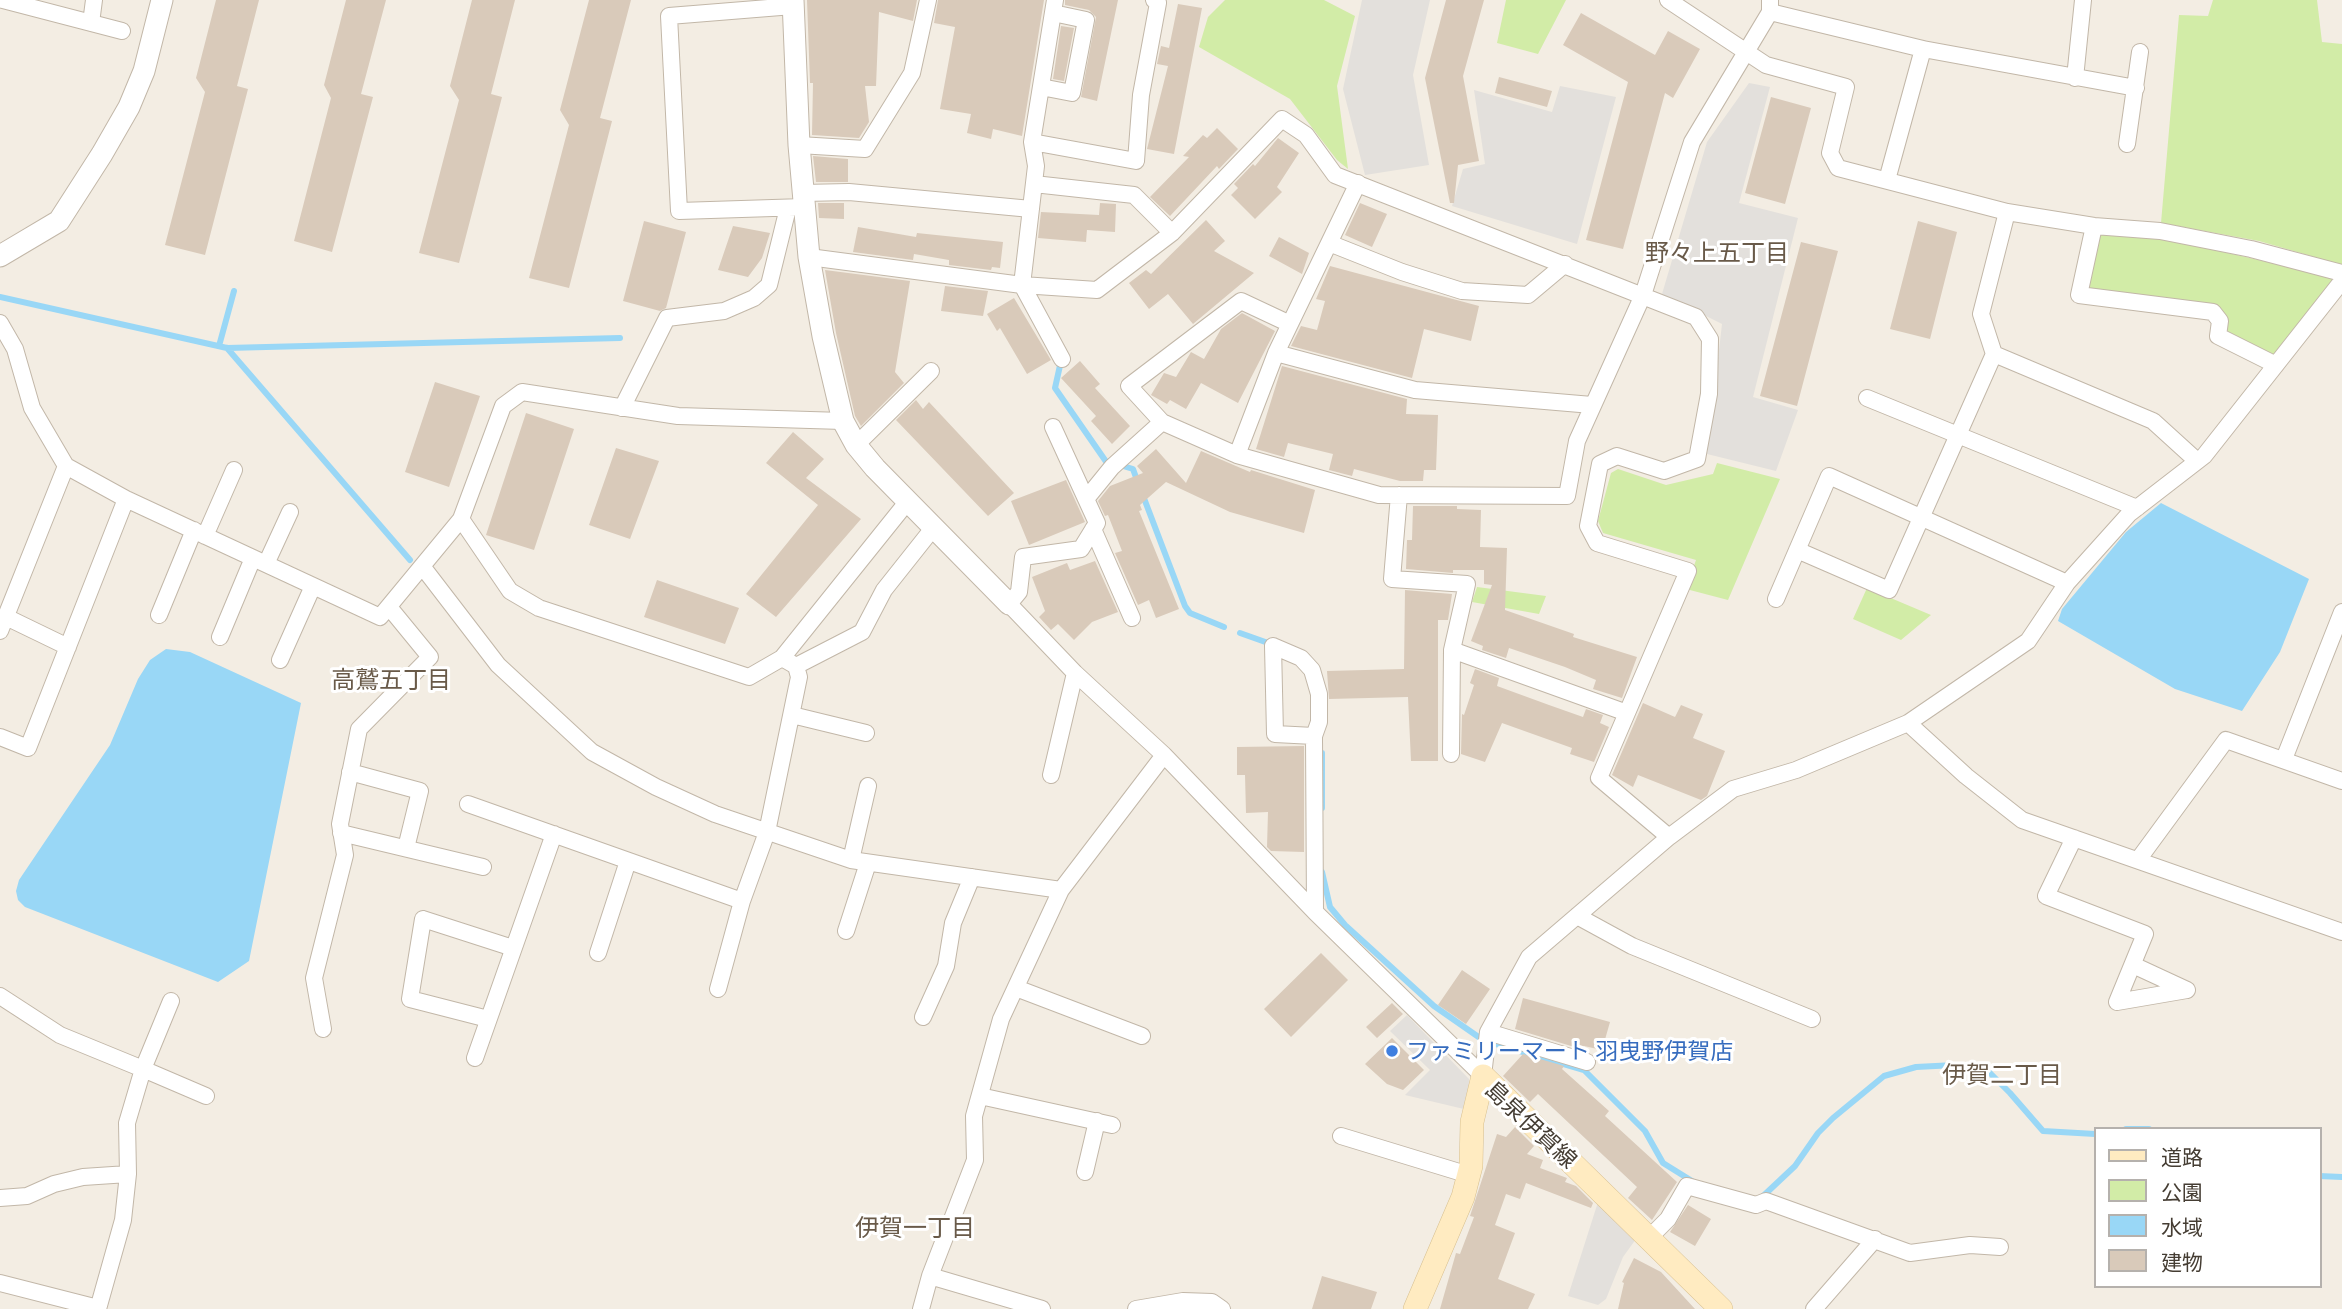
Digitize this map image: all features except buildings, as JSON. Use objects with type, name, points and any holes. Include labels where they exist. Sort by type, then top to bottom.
[{"type":"main road","name":"島泉伊賀線","points":[[1415,1309],[1463,1196],[1469,1175],[1472,1122],[1483,1076]]},
{"type":"main road","name":"島泉伊賀線","points":[[1483,1076],[1721,1309]]},
{"type":"street","points":[[91,23],[94,0]]},
{"type":"street","points":[[0,256],[59,220],[95,165],[129,107],[144,71],[162,0]]},
{"type":"street","points":[[799,145],[865,149],[912,73],[928,0]]},
{"type":"street","points":[[1032,142],[1136,161],[1141,95],[1158,3],[1154,0]]},
{"type":"street","points":[[1668,0],[1745,48],[1766,65],[1846,87],[1830,153],[1838,168],[2007,212],[2094,226],[2160,232],[2251,249],[2342,273]]},
{"type":"street","points":[[2075,78],[2083,0]]},
{"type":"street","points":[[1,1],[122,31]]},
{"type":"street","points":[[1031,209],[849,192],[798,203],[679,211],[669,16],[793,3],[799,145],[798,203],[823,336],[843,421],[856,445],[1075,673],[1164,755],[1315,912],[1483,1076]]},
{"type":"street","points":[[1041,87],[1072,93],[1086,20],[1054,6],[1032,142],[1036,166],[1022,285],[1062,359]]},
{"type":"street","points":[[1290,324],[1241,301],[1129,386],[1162,422],[1237,455],[1379,495],[1567,496],[1577,441],[1643,295],[1692,142],[1770,6],[1923,49],[2136,88]]},
{"type":"street","points":[[1887,180],[1923,49]]},
{"type":"street","points":[[2127,144],[2140,52]]},
{"type":"street","points":[[809,257],[1022,285],[1097,290],[1172,233],[1282,118],[1306,135],[1335,175],[1696,317],[1710,339],[1709,394],[1697,459],[1664,471],[1617,456],[1600,464],[1588,526],[1597,543],[1688,571],[1599,778],[1669,837]]},
{"type":"street","points":[[1237,455],[1276,353],[1359,183]]},
{"type":"street","points":[[1034,184],[1134,195],[1172,233]]},
{"type":"street","points":[[622,408],[667,318],[724,311],[754,298],[769,285],[798,203]]},
{"type":"street","points":[[1797,550],[1889,590],[1994,354],[1981,314],[2007,212]]},
{"type":"street","points":[[2094,226],[2079,295],[2213,312],[2220,321],[2218,336],[2276,365]]},
{"type":"street","points":[[1329,243],[1402,272],[1462,291],[1528,295],[1565,264]]},
{"type":"street","points":[[1483,1076],[1488,1032],[1529,957],[1669,837],[1733,789],[1796,770],[1908,723],[2028,641],[2067,583],[2137,508],[2197,461],[2342,281]]},
{"type":"street","points":[[0,323],[15,349],[32,408],[66,466],[126,499],[380,617],[461,519],[503,406],[522,392],[678,416],[843,421]]},
{"type":"street","points":[[1276,353],[1415,390],[1592,405]]},
{"type":"street","points":[[1994,354],[2153,421],[2197,461]]},
{"type":"street","points":[[856,445],[931,371]]},
{"type":"street","points":[[1867,398],[2137,508]]},
{"type":"street","points":[[1086,499],[1112,467],[1162,422]]},
{"type":"street","points":[[1009,604],[1020,592],[1023,557],[1081,549],[1097,523],[1053,427]]},
{"type":"street","points":[[66,466],[2,622],[68,647]]},
{"type":"street","points":[[159,615],[234,470]]},
{"type":"street","points":[[1776,599],[1829,476],[2067,583]]},
{"type":"street","points":[[1399,495],[1392,579],[1467,584],[1452,650],[1451,754]]},
{"type":"street","points":[[0,737],[28,748],[126,499]]},
{"type":"street","points":[[789,662],[908,501]]},
{"type":"street","points":[[220,637],[259,561],[290,512]]},
{"type":"street","points":[[461,519],[510,591],[539,608],[749,677],[862,632],[884,590],[934,527]]},
{"type":"street","points":[[1093,529],[1132,618]]},
{"type":"street","points":[[422,566],[498,665],[592,752],[715,814],[851,860],[1061,890]]},
{"type":"street","points":[[280,660],[313,586]]},
{"type":"street","points":[[323,1029],[314,978],[345,855],[340,824],[359,729],[430,657],[389,607]]},
{"type":"street","points":[[2284,760],[2342,612]]},
{"type":"street","points":[[1314,736],[1275,734],[1273,646],[1301,658],[1312,670],[1319,694],[1319,722],[1314,736],[1315,912]]},
{"type":"street","points":[[1452,650],[1627,713]]},
{"type":"street","points":[[2325,656],[2342,661]]},
{"type":"street","points":[[718,989],[742,901],[767,832],[799,677],[789,662]]},
{"type":"street","points":[[1051,775],[1075,673]]},
{"type":"street","points":[[792,715],[866,733]]},
{"type":"street","points":[[1908,723],[1966,776],[2022,820],[2340,926]]},
{"type":"street","points":[[2138,860],[2226,740],[2342,781]]},
{"type":"street","points":[[921,1309],[930,1276],[975,1160],[974,1116],[1001,1019],[1061,890],[1164,755]]},
{"type":"street","points":[[351,772],[420,791],[406,848]]},
{"type":"street","points":[[851,860],[868,786]]},
{"type":"street","points":[[468,804],[742,901]]},
{"type":"street","points":[[341,833],[483,867]]},
{"type":"street","points":[[475,1058],[554,834]]},
{"type":"street","points":[[2074,838],[2046,896],[2145,934],[2133,965]]},
{"type":"street","points":[[598,953],[628,861]]},
{"type":"street","points":[[846,930],[869,863]]},
{"type":"street","points":[[923,1017],[946,966],[953,923],[972,877]]},
{"type":"street","points":[[1577,916],[1632,946],[1812,1019]]},
{"type":"street","points":[[488,1019],[410,999],[423,919],[513,948]]},
{"type":"street","points":[[1016,988],[1142,1036]]},
{"type":"street","points":[[0,996],[60,1035],[206,1096]]},
{"type":"street","points":[[0,1283],[98,1309],[123,1220],[128,1174],[127,1123],[143,1069],[171,1001]]},
{"type":"street","points":[[1488,1032],[1587,1062]]},
{"type":"street","points":[[980,1096],[1105,1123],[1085,1172]]},
{"type":"street","points":[[1341,1136],[1469,1175]]},
{"type":"street","points":[[0,1198],[27,1196],[54,1184],[83,1177],[128,1174]]},
{"type":"street","points":[[1649,1238],[1668,1219],[1687,1186],[1756,1205],[1766,1201],[1910,1253],[1970,1245],[2000,1247]]},
{"type":"street","points":[[1814,1309],[1875,1239]]},
{"type":"street","points":[[930,1276],[1042,1309]]},
{"type":"street","points":[[1136,1309],[1183,1301],[1212,1302],[1222,1309]]},
{"type":"green space","points":[[1225,0],[1324,0],[1355,16],[1337,86],[1348,169],[1337,160],[1290,99],[1199,47],[1208,17]]},
{"type":"green space","points":[[1506,0],[1566,0],[1538,54],[1497,43]]},
{"type":"green space","points":[[2213,0],[2317,0],[2322,42],[2342,44],[2342,265],[2259,241],[2161,223],[2179,15],[2208,16]]},
{"type":"green space","points":[[2099,232],[2163,238],[2337,278],[2274,357],[2225,331],[2227,320],[2086,290]]},
{"type":"green space","points":[[1717,463],[1780,479],[1728,600],[1686,589],[1696,560],[1603,533],[1598,521],[1611,473],[1618,469],[1666,485],[1713,474]]},
{"type":"green space","points":[[1477,587],[1546,596],[1539,614],[1472,602]]},
{"type":"green space","points":[[1867,588],[1931,615],[1901,640],[1853,619]]},
{"type":"shaded area","points":[[1362,0],[1430,0],[1413,75],[1429,165],[1365,175],[1343,89]]},
{"type":"shaded area","points":[[1749,83],[1770,87],[1739,203],[1798,218],[1753,397],[1798,410],[1776,471],[1707,454],[1722,324],[1662,294],[1707,142]]},
{"type":"shaded area","points":[[1560,86],[1616,97],[1577,244],[1452,206],[1463,169],[1485,164],[1474,90],[1552,112]]},
{"type":"shaded area","points":[[1407,1015],[1469,1079],[1468,1110],[1405,1095],[1430,1070],[1390,1031]]},
{"type":"shaded area","points":[[1598,1202],[1636,1239],[1623,1257],[1606,1299],[1598,1305],[1568,1296]]},
{"type":"water","points":[[2161,503],[2309,579],[2280,652],[2242,711],[2175,689],[2058,621],[2062,609],[2126,532]]},
{"type":"water","points":[[166,649],[190,652],[301,703],[249,961],[218,982],[25,907],[18,900],[16,891],[19,880],[110,745],[138,679],[150,660]]},
{"type":"waterway","points":[[219,346],[234,291]]},
{"type":"waterway","points":[[0,297],[227,348],[620,338]]},
{"type":"waterway","points":[[227,348],[410,560]]},
{"type":"waterway","points":[[1061,361],[1055,388],[1107,463]]},
{"type":"waterway","points":[[1123,466],[1133,469],[1138,483]]},
{"type":"waterway","points":[[1142,493],[1185,606],[1190,613],[1224,627]]},
{"type":"waterway","points":[[1240,633],[1271,644]]},
{"type":"waterway","points":[[1322,753],[1322,808]]},
{"type":"waterway","points":[[1322,872],[1330,907],[1345,925],[1434,1006],[1480,1038]]},
{"type":"waterway","points":[[1496,1044],[1584,1070],[1645,1131],[1663,1163],[1692,1181]]},
{"type":"waterway","points":[[1761,1198],[1795,1166],[1818,1133],[1833,1118],[1884,1076],[1916,1067],[1955,1065]]},
{"type":"waterway","points":[[1979,1070],[1990,1073],[2043,1131],[2094,1134]]},
{"type":"waterway","points":[[2321,1176],[2342,1177]]},
{"type":"place","name":"ファミリーマート 羽曳野伊賀店","points":[[1392,1051]]},
{"type":"district","name":"野々上五丁目","points":[[1717,253]]},
{"type":"district","name":"高鷲五丁目","points":[[391,680]]},
{"type":"district","name":"伊賀二丁目","points":[[2002,1075]]},
{"type":"district","name":"伊賀一丁目","points":[[915,1228]]}]
